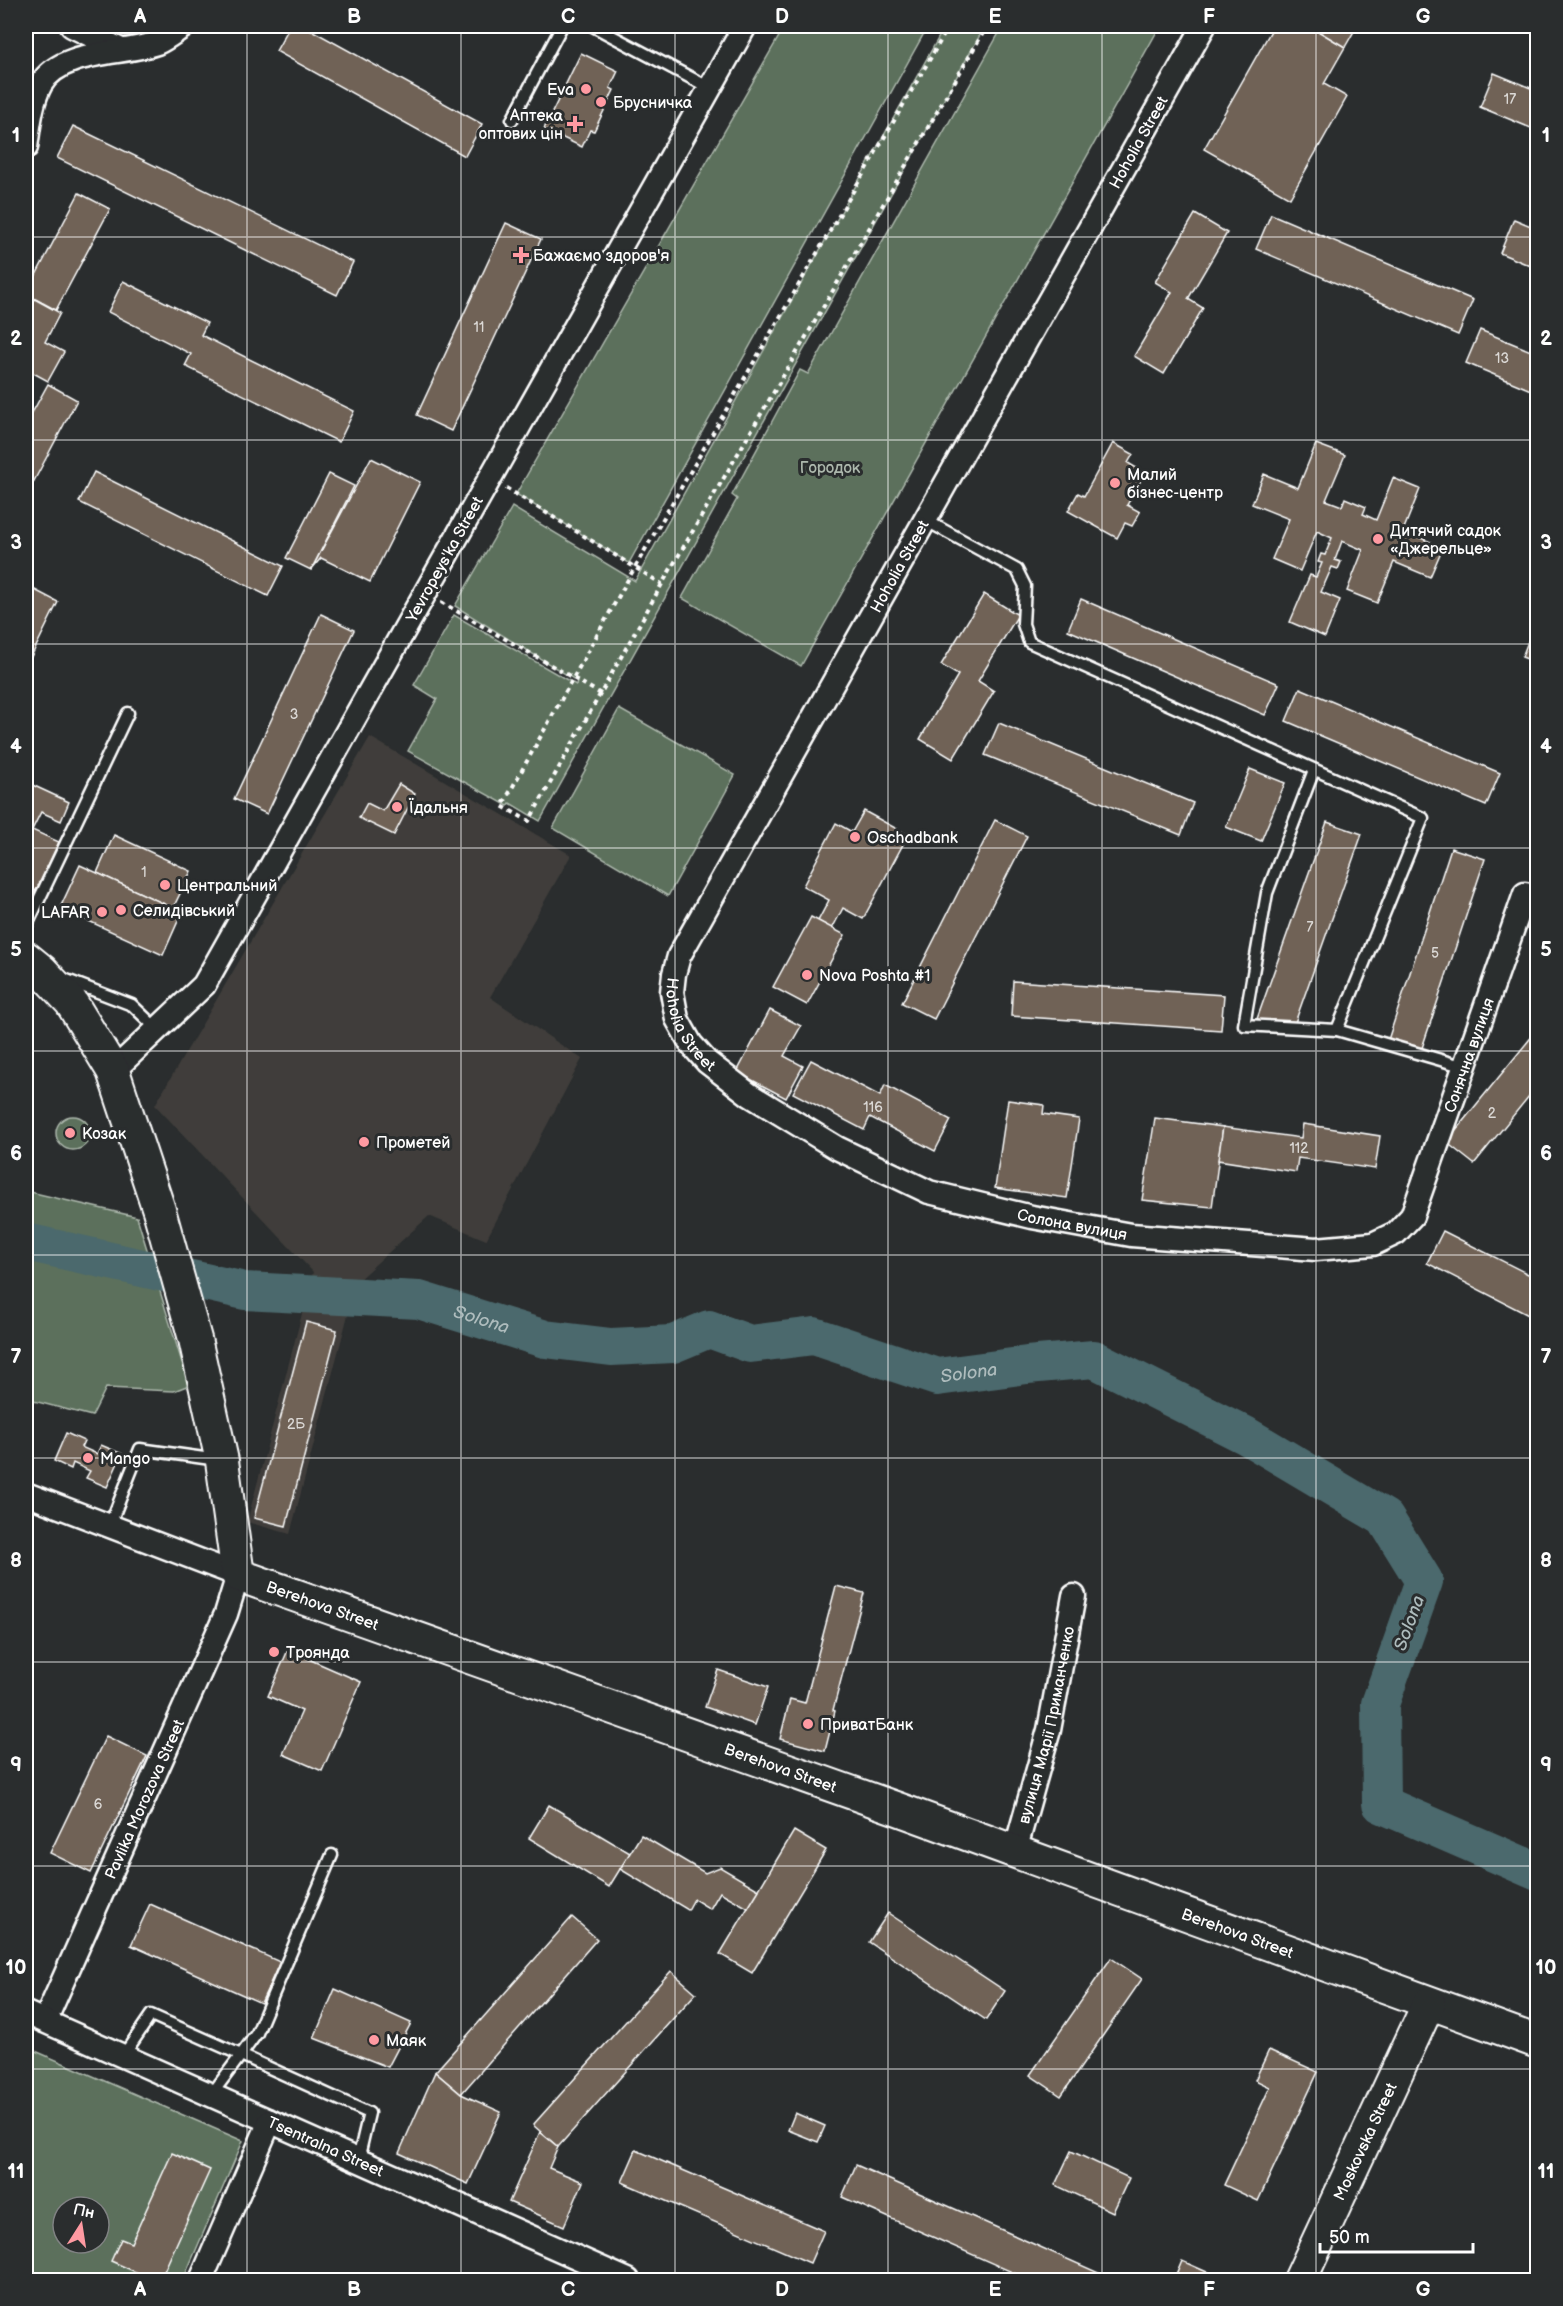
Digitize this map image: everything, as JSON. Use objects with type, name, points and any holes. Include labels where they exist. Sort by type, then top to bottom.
[{"type":"main road","points":[[34,964],[71,1002],[113,1071],[159,1210],[195,1339],[222,1461],[238,1575]]},
{"type":"main road","name":"Berehova Street","points":[[238,1575],[1015,1851],[1538,2042]]},
{"type":"main road","name":"Moskovska Street","points":[[1300,2280],[1429,2003]]},
{"type":"street","points":[[72,26],[121,50]]},
{"type":"street","points":[[26,147],[33,107],[42,83],[55,69],[78,59],[157,42],[184,26]]},
{"type":"street","name":"Yevropeysʹka Street","points":[[113,1071],[204,985],[745,26]]},
{"type":"street","name":"Hoholia Street","points":[[750,1095],[707,1062],[691,1044],[677,1019],[672,992],[679,956],[1204,26]]},
{"type":"street","name":"Сонячна вулиця","points":[[1412,1216],[1465,1067],[1531,897]]},
{"type":"street","name":"Солона вулиця","points":[[750,1095],[837,1148],[929,1192],[1032,1217],[1131,1235],[1316,1249],[1373,1244],[1396,1233],[1412,1216]]},
{"type":"street","name":"Berehova Street","points":[[26,1494],[238,1575]]},
{"type":"street","name":"Pavlika Morozova Street","points":[[35,2017],[222,1624],[238,1575]]},
{"type":"street","name":"вулиця Марії Приманченко","points":[[1015,1851],[1049,1730],[1074,1596]]},
{"type":"street","name":"Tsentralna Street","points":[[35,2017],[628,2280]]},
{"type":"street","points":[[201,2280],[270,2121]]},
{"type":"lane","points":[[512,120],[562,26]]},
{"type":"lane","points":[[593,26],[710,88]]},
{"type":"lane","points":[[925,520],[1017,570],[1025,586],[1023,624],[1029,642],[1423,818],[1337,1030]]},
{"type":"lane","points":[[26,927],[129,713]]},
{"type":"lane","points":[[1314,770],[1267,893],[1244,1025],[1337,1030],[1465,1067]]},
{"type":"lane","points":[[34,964],[132,1005],[157,1029]]},
{"type":"lane","points":[[109,1527],[140,1449],[222,1461]]},
{"type":"lane","points":[[211,2095],[257,2033],[332,1855]]},
{"type":"lane","points":[[123,2056],[151,2015],[369,2112],[358,2160]]},
{"type":"path","points":[[949,26],[635,567],[502,806],[529,820],[663,584],[987,26]]},
{"type":"path","points":[[490,478],[663,584]]},
{"type":"path","points":[[425,593],[601,694]]},
{"type":"shaded area","name":"Прометей","points":[[370,737],[571,855],[490,997],[582,1059],[486,1240],[429,1216],[357,1281],[290,1534],[247,1522],[313,1272],[155,1105]]},
{"type":"green space","points":[[785,26],[928,26],[629,563],[516,494]]},
{"type":"green space","points":[[945,26],[985,26],[540,821],[510,803],[508,806],[408,751],[437,699],[414,685],[454,615],[576,685],[577,681],[455,606],[512,507],[635,581]]},
{"type":"green space","name":"Городок","points":[[1003,26],[1160,26],[801,666],[682,598],[737,499],[732,495],[800,370],[808,374]]},
{"type":"green space","points":[[619,709],[735,775],[668,896],[553,828]]},
{"type":"green space","points":[[73,1116],[85,1121],[90,1133],[85,1145],[73,1150],[61,1145],[56,1133],[61,1121]]},
{"type":"green space","points":[[26,1191],[137,1217],[189,1385],[174,1391],[106,1388],[92,1416],[26,1399]]},
{"type":"green space","points":[[26,2047],[243,2141],[183,2280],[26,2280]]},
{"type":"building","points":[[290,26],[304,26],[482,124],[465,156],[276,51]]},
{"type":"building","points":[[1271,26],[1314,26],[1313,28],[1345,47],[1324,84],[1347,97],[1290,198],[1204,149],[1273,27]]},
{"type":"building","points":[[1314,26],[1357,26],[1345,47],[1313,28]]},
{"type":"building","points":[[581,53],[618,71],[610,88],[614,90],[594,131],[590,130],[582,147],[544,129]]},
{"type":"building","points":[[1494,73],[1538,91],[1538,131],[1480,107]]},
{"type":"building","points":[[73,126],[353,262],[337,295],[57,158]]},
{"type":"building","points":[[79,193],[110,209],[56,310],[26,294]]},
{"type":"building","points":[[1195,214],[1227,233],[1188,299],[1203,308],[1164,374],[1134,356],[1172,292],[1155,282]]},
{"type":"building","points":[[1271,214],[1473,300],[1458,335],[1256,249]]},
{"type":"building","points":[[1514,219],[1538,229],[1538,269],[1500,253]]},
{"type":"building","points":[[506,223],[541,239],[451,431],[417,415]]},
{"type":"building","points":[[123,281],[207,323],[201,335],[354,411],[339,442],[185,366],[191,354],[108,312]]},
{"type":"building","points":[[31,297],[60,313],[45,342],[64,352],[48,381],[26,369],[26,307]]},
{"type":"building","points":[[1480,330],[1538,354],[1538,393],[1466,363]]},
{"type":"building","points":[[48,384],[77,400],[26,496],[26,424]]},
{"type":"building","name":"Малий бізнес-центр","points":[[1113,443],[1133,454],[1128,463],[1145,473],[1127,505],[1140,512],[1132,526],[1125,523],[1117,538],[1068,511],[1078,493],[1084,496]]},
{"type":"building","name":"Дитячий садок «Джерельце»","points":[[1316,444],[1345,455],[1326,500],[1342,506],[1345,498],[1366,507],[1363,514],[1376,520],[1393,478],[1420,489],[1403,531],[1443,547],[1430,577],[1394,562],[1377,603],[1347,591],[1363,550],[1342,541],[1335,560],[1341,562],[1338,569],[1332,567],[1321,592],[1340,600],[1325,637],[1290,622],[1310,575],[1316,577],[1322,563],[1318,562],[1321,554],[1325,555],[1332,538],[1317,531],[1300,571],[1272,559],[1289,519],[1252,504],[1264,474],[1298,488]]},
{"type":"building","points":[[371,458],[420,482],[370,582],[321,558],[311,570]]},
{"type":"building","points":[[94,472],[283,566],[268,596],[79,502]]},
{"type":"building","points":[[329,474],[354,486],[311,570],[286,558]]},
{"type":"building","points":[[29,587],[58,602],[26,667],[26,594]]},
{"type":"building","points":[[984,594],[1018,615],[978,681],[994,691],[953,759],[920,739],[958,675],[941,665]]},
{"type":"building","points":[[1081,599],[1279,684],[1265,715],[1068,630]]},
{"type":"building","points":[[321,614],[354,630],[267,814],[234,799]]},
{"type":"building","points":[[1538,616],[1538,663],[1522,657]]},
{"type":"building","points":[[1300,688],[1500,773],[1486,806],[1286,721]]},
{"type":"building","points":[[999,723],[1193,803],[1181,835],[985,755]]},
{"type":"building","points":[[1250,769],[1285,783],[1261,841],[1226,827]]},
{"type":"building","points":[[28,783],[69,802],[61,821],[41,812],[32,830],[59,842],[36,891],[26,887],[26,787]]},
{"type":"building","name":"Їдальня","points":[[399,784],[415,794],[394,835],[359,818],[367,803],[383,811]]},
{"type":"building","points":[[864,811],[908,835],[863,919],[843,908],[832,929],[818,921],[829,900],[803,886],[836,823],[852,832]]},
{"type":"building","points":[[995,820],[1027,836],[934,1019],[902,1003]]},
{"type":"building","points":[[1327,822],[1362,834],[1292,1031],[1257,1019]]},
{"type":"building","points":[[114,835],[191,871],[173,908],[97,873]]},
{"type":"building","points":[[1451,848],[1485,859],[1419,1057],[1386,1046]]},
{"type":"building","name":"Селидівський","points":[[80,865],[182,912],[163,955],[60,908]]},
{"type":"building","points":[[811,917],[845,935],[807,1005],[773,987]]},
{"type":"building","points":[[1013,981],[1224,995],[1221,1030],[1011,1016]]},
{"type":"building","points":[[770,1010],[801,1026],[784,1056],[803,1066],[786,1098],[737,1072]]},
{"type":"building","points":[[1538,1029],[1538,1085],[1474,1164],[1446,1142]]},
{"type":"building","points":[[811,1060],[880,1096],[885,1085],[951,1120],[935,1151],[870,1117],[864,1130],[793,1093]]},
{"type":"building","points":[[1008,1100],[1044,1105],[1043,1114],[1079,1119],[1067,1198],[995,1188]]},
{"type":"building","points":[[1155,1118],[1223,1127],[1212,1207],[1142,1200]]},
{"type":"building","points":[[1303,1124],[1380,1136],[1375,1169],[1298,1158],[1296,1172],[1218,1160],[1223,1127],[1301,1138]]},
{"type":"building","points":[[1443,1231],[1538,1279],[1538,1320],[1427,1263]]},
{"type":"building","points":[[306,1322],[337,1330],[286,1526],[254,1518]]},
{"type":"building","name":"Mango","points":[[66,1433],[84,1441],[81,1447],[97,1454],[101,1445],[122,1454],[107,1487],[86,1478],[90,1471],[73,1463],[71,1469],[54,1461]]},
{"type":"building","points":[[836,1586],[864,1593],[833,1710],[835,1711],[825,1751],[780,1739],[790,1699],[805,1703]]},
{"type":"building","points":[[288,1650],[361,1682],[322,1771],[283,1754],[302,1711],[268,1696]]},
{"type":"building","points":[[718,1670],[768,1687],[755,1725],[705,1707]]},
{"type":"building","points":[[106,1736],[147,1756],[91,1873],[50,1853]]},
{"type":"building","points":[[549,1805],[630,1853],[609,1887],[529,1838]]},
{"type":"building","points":[[794,1831],[826,1850],[752,1973],[720,1954]]},
{"type":"building","points":[[641,1835],[705,1873],[720,1867],[759,1890],[748,1908],[720,1892],[710,1909],[694,1899],[688,1910],[620,1869]]},
{"type":"building","points":[[150,1904],[280,1962],[261,2003],[131,1945]]},
{"type":"building","points":[[888,1913],[1005,1991],[986,2020],[869,1942]]},
{"type":"building","points":[[572,1917],[597,1939],[461,2094],[435,2072]]},
{"type":"building","points":[[1111,1958],[1142,1979],[1061,2096],[1030,2075]]},
{"type":"building","points":[[671,1971],[696,1993],[558,2147],[533,2125]]},
{"type":"building","points":[[335,1989],[411,2023],[388,2067],[314,2038]]},
{"type":"building","points":[[1269,2050],[1318,2072],[1258,2201],[1224,2185],[1270,2087],[1255,2080]]},
{"type":"building","points":[[435,2072],[461,2094],[501,2112],[468,2184],[399,2153]]},
{"type":"building","points":[[795,2113],[825,2126],[818,2142],[788,2130]]},
{"type":"building","points":[[540,2132],[558,2147],[549,2168],[583,2182],[564,2226],[509,2202]]},
{"type":"building","points":[[636,2150],[824,2231],[810,2263],[622,2182]]},
{"type":"building","points":[[1071,2151],[1129,2178],[1113,2212],[1055,2185]]},
{"type":"building","points":[[172,2153],[210,2170],[160,2280],[154,2280],[111,2261],[121,2239],[131,2243]]},
{"type":"building","points":[[856,2165],[1110,2278],[1109,2280],[1030,2280],[842,2197]]},
{"type":"building","points":[[1182,2261],[1225,2280],[1174,2280]]},
{"type":"waterway","name":"Solona","points":[[26,1242],[245,1291],[419,1300],[545,1339],[611,1347],[673,1344],[709,1329],[750,1344],[814,1336],[937,1377],[1094,1359],[1245,1435],[1385,1518],[1424,1581],[1380,1704],[1381,1804],[1538,1872]]},
{"type":"place","name":"Eva","points":[[586,89]]},
{"type":"place","name":"Брусничка","points":[[601,102]]},
{"type":"place","name":"Аптека оптових цін","points":[[575,124]]},
{"type":"place","name":"Бажаємо здоров'я","points":[[521,255]]},
{"type":"place","name":"Малий бізнес-центр","points":[[1115,483]]},
{"type":"place","name":"Дитячий садок «Джерельце»","points":[[1378,539]]},
{"type":"place","name":"Їдальня","points":[[397,807]]},
{"type":"place","name":"Oschadbank","points":[[855,837]]},
{"type":"place","name":"Центральний","points":[[165,885]]},
{"type":"place","name":"Селидівський","points":[[121,910]]},
{"type":"place","name":"LAFAR","points":[[102,912]]},
{"type":"place","name":"Nova Poshta #1","points":[[807,975]]},
{"type":"place","name":"Козак","points":[[70,1133]]},
{"type":"place","name":"Прометей","points":[[364,1142]]},
{"type":"place","name":"Mango","points":[[88,1458]]},
{"type":"place","name":"Троянда","points":[[274,1652]]},
{"type":"place","name":"ПриватБанк","points":[[808,1724]]},
{"type":"place","name":"Маяк","points":[[374,2040]]}]
